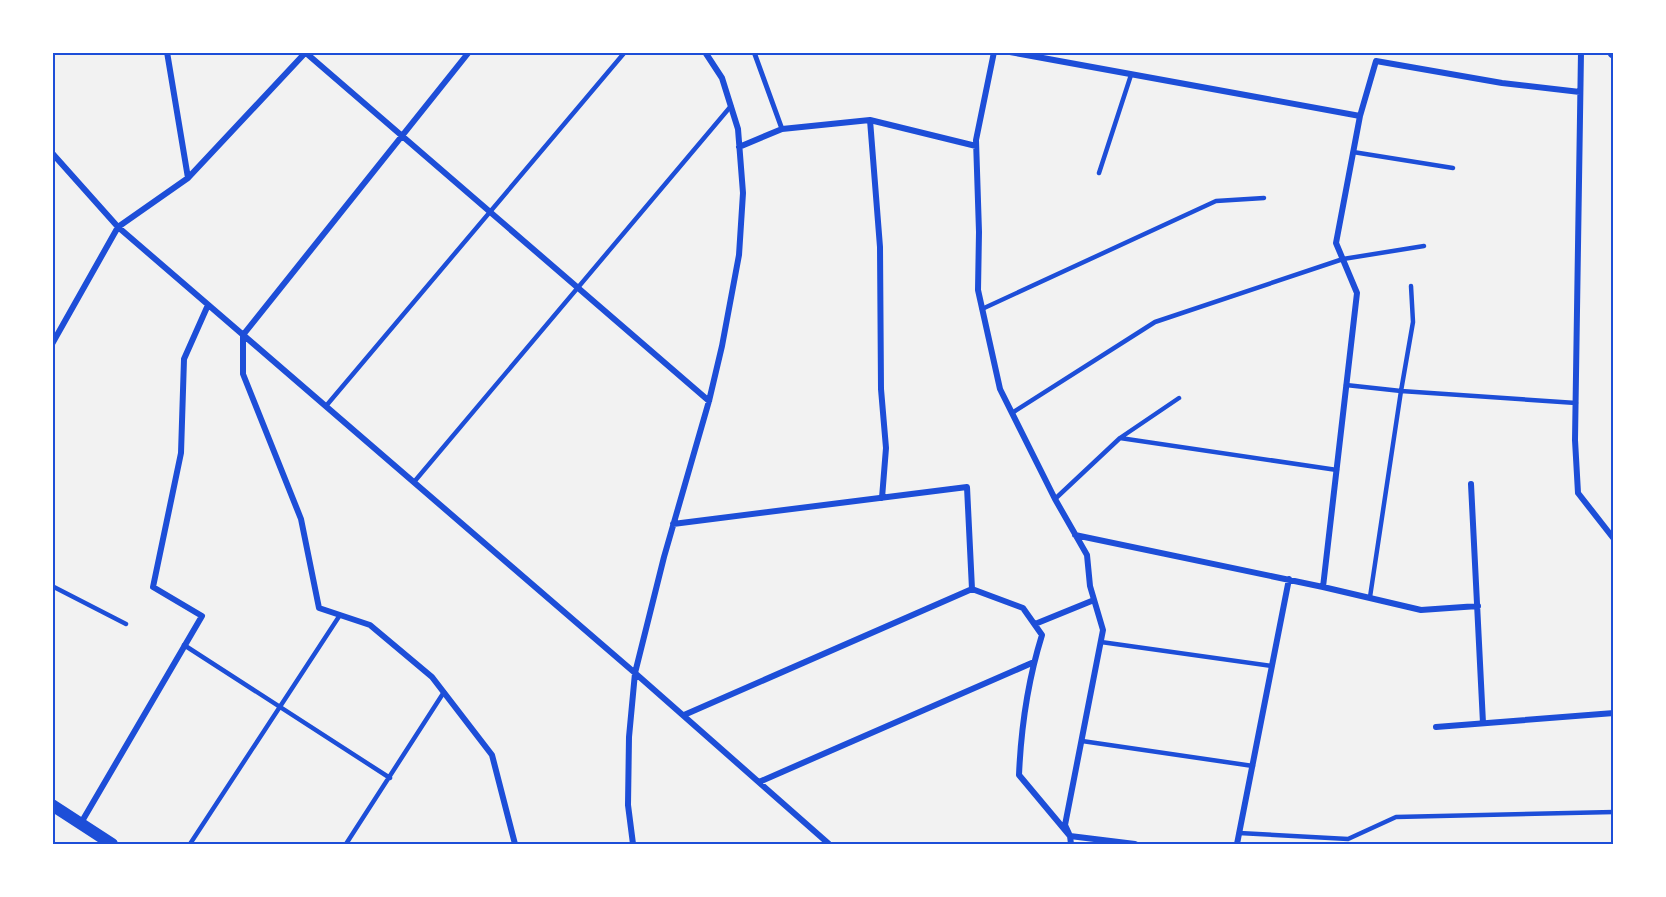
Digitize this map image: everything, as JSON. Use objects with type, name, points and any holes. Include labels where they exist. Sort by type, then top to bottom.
[{"type":"main road","points":[[52,806],[112,844]]},
{"type":"street","points":[[168,52],[188,178]]},
{"type":"street","points":[[469,52],[243,335],[243,374],[301,519],[319,608],[370,625],[432,677],[492,755],[515,844]]},
{"type":"street","points":[[633,844],[628,805],[629,736],[635,673],[673,524],[709,401],[739,255],[743,193],[738,129],[722,78],[705,52]]},
{"type":"street","points":[[754,52],[782,129]]},
{"type":"street","points":[[994,52],[976,140],[978,290],[1000,389],[1055,500],[1087,555],[1090,586],[1103,630],[1065,825],[1071,844]]},
{"type":"street","points":[[1010,52],[1360,116]]},
{"type":"street","points":[[1581,52],[1575,404],[1578,493],[1614,539]]},
{"type":"street","points":[[52,344],[118,227],[188,178],[306,53],[709,401]]},
{"type":"street","points":[[1323,586],[1357,293],[1336,243],[1360,116],[1376,61],[1502,83],[1580,92]]},
{"type":"street","points":[[739,147],[782,129],[870,120],[976,146]]},
{"type":"street","points":[[870,120],[880,247],[881,388],[886,448],[882,498]]},
{"type":"street","points":[[52,153],[118,227],[684,715],[829,844]]},
{"type":"street","points":[[81,824],[202,616],[153,587],[181,453],[184,359],[208,305]]},
{"type":"street","points":[[1471,484],[1483,723]]},
{"type":"street","points":[[673,524],[967,487],[972,589]]},
{"type":"street","points":[[1075,535],[1323,586],[1422,610],[1478,606]]},
{"type":"street","points":[[1237,844],[1289,579]]},
{"type":"street","points":[[684,715],[972,589],[1023,608],[1042,635],[1034,662],[1020,746],[1019,775],[1070,836],[1135,844]]},
{"type":"street","points":[[1035,624],[1094,600]]},
{"type":"street","points":[[759,782],[1034,662]]},
{"type":"street","points":[[1436,727],[1614,713]]},
{"type":"lane","points":[[326,406],[625,52]]},
{"type":"lane","points":[[1099,173],[1131,75]]},
{"type":"lane","points":[[414,482],[731,106]]},
{"type":"lane","points":[[1353,152],[1453,168]]},
{"type":"lane","points":[[982,309],[1216,201],[1264,198]]},
{"type":"lane","points":[[1012,413],[1155,322],[1343,259],[1424,246]]},
{"type":"lane","points":[[1370,597],[1413,322],[1411,286]]},
{"type":"lane","points":[[1346,385],[1575,404]]},
{"type":"lane","points":[[1055,500],[1120,438],[1179,398]]},
{"type":"lane","points":[[1120,438],[1336,470]]},
{"type":"lane","points":[[52,586],[126,624]]},
{"type":"lane","points":[[190,844],[340,615]]},
{"type":"lane","points":[[1101,642],[1272,666]]},
{"type":"lane","points":[[184,645],[390,778]]},
{"type":"lane","points":[[346,844],[444,692]]},
{"type":"lane","points":[[1082,741],[1252,766]]},
{"type":"lane","points":[[1239,833],[1348,839],[1396,817],[1614,812]]}]
